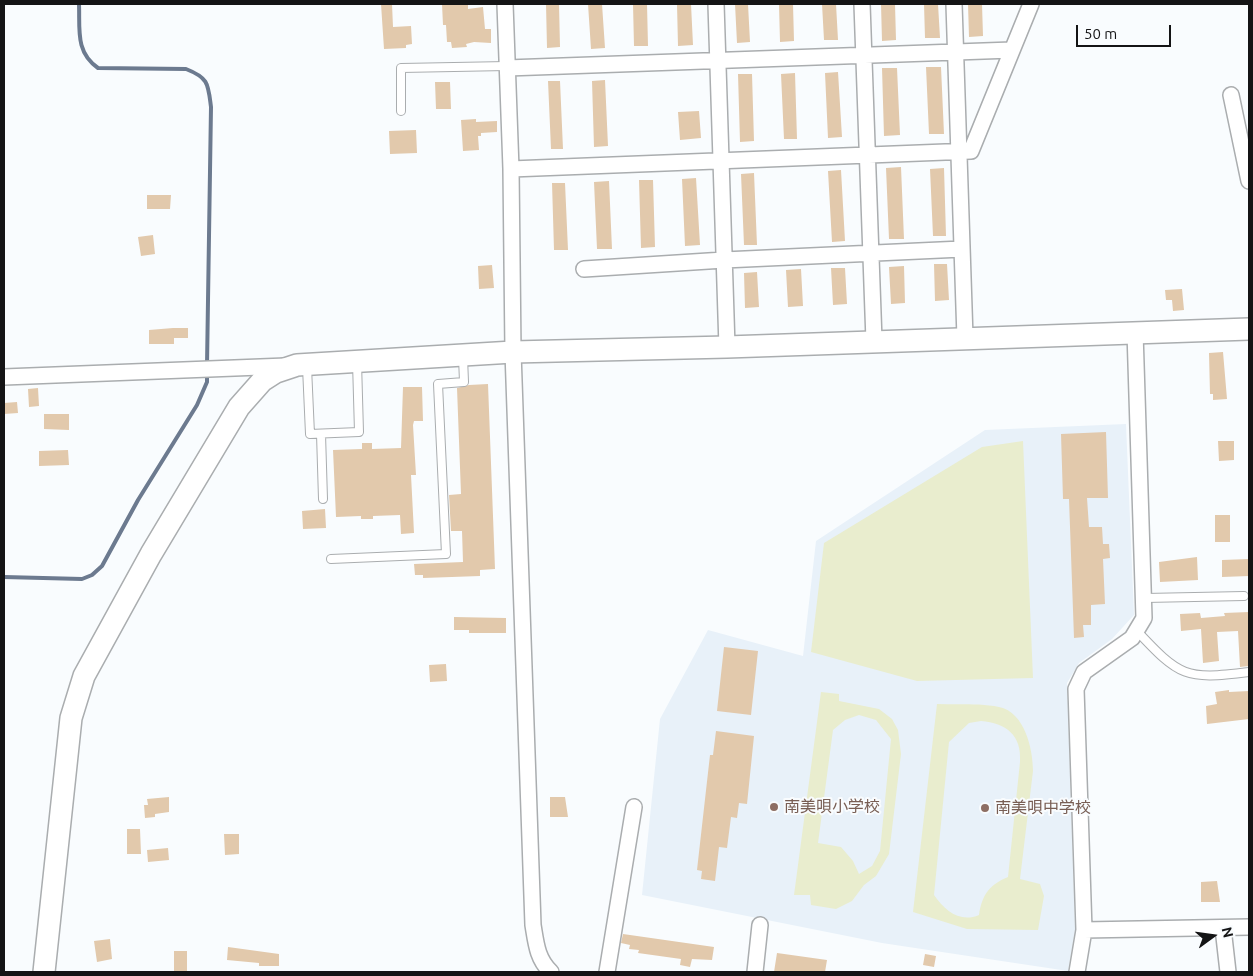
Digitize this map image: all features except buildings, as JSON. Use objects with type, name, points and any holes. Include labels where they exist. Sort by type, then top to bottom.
[{"type":"street","points":[[505,4],[511,169],[513,352],[533,925],[536,948],[544,966],[551,972]]},
{"type":"street","points":[[716,4],[727,347]]},
{"type":"street","points":[[862,4],[874,341]]},
{"type":"street","points":[[954,4],[965,338]]},
{"type":"street","points":[[511,169],[971,151],[1031,4]]},
{"type":"street","points":[[507,67],[863,56],[955,50],[1012,50]]},
{"type":"street","points":[[1231,95],[1249,181]]},
{"type":"street","points":[[584,269],[724,260],[962,249]]},
{"type":"street","points":[[4,377],[302,365],[513,352],[727,347],[1249,329]]},
{"type":"street","points":[[1077,972],[1084,930],[1076,689],[1084,672],[1132,638],[1144,618],[1145,598],[1135,332]]},
{"type":"street","points":[[44,972],[71,718],[84,676],[151,554],[239,407],[262,381],[276,372],[302,365]]},
{"type":"street","points":[[607,972],[634,807]]},
{"type":"street","points":[[755,972],[760,925]]},
{"type":"street","points":[[1084,930],[1249,927]]},
{"type":"street","points":[[1224,928],[1228,972]]},
{"type":"lane","points":[[401,111],[401,68],[507,67]]},
{"type":"lane","points":[[331,559],[446,554],[438,384],[464,382],[463,355]]},
{"type":"lane","points":[[302,365],[310,434],[359,432],[357,361]]},
{"type":"lane","points":[[321,434],[323,499]]},
{"type":"lane","points":[[1145,598],[1244,596]]},
{"type":"lane","points":[[1136,630],[1165,661],[1188,675],[1221,675],[1249,672]]},
{"type":"shaded area","name":"南美唄中学校","points":[[1126,424],[1134,615],[1112,639],[1079,663],[1067,683],[1075,930],[1068,971],[882,943],[642,895],[660,719],[708,630],[803,656],[816,541],[985,430]]},
{"type":"green space","points":[[1023,441],[1033,678],[917,681],[811,652],[824,543],[982,447]]},
{"type":"green space","points":[[821,692],[839,694],[839,701],[879,709],[892,719],[898,730],[901,754],[889,854],[876,876],[864,885],[852,901],[836,909],[811,905],[810,895],[794,895]],"holes":[[[859,715],[876,720],[891,739],[880,851],[872,866],[859,874],[853,861],[841,847],[818,843],[833,730],[845,720]]]},
{"type":"green space","points":[[937,704],[984,705],[1008,710],[1015,716],[1026,733],[1033,762],[1020,879],[1040,884],[1044,896],[1038,930],[967,929],[913,912]],"holes":[[[990,722],[998,724],[1011,732],[1018,744],[1020,753],[1008,877],[991,887],[984,896],[979,915],[966,918],[948,910],[934,895],[949,742],[969,723]]]},
{"type":"waterway","points":[[79,4],[79,31],[82,47],[85,55],[98,68],[186,69],[203,79],[208,87],[211,107],[207,365]]},
{"type":"waterway","points":[[4,577],[82,579],[92,575],[102,566],[138,500],[197,405],[207,382],[207,372]]},
{"type":"place","name":"南美唄小学校","points":[[774,807]]},
{"type":"place","name":"南美唄中学校","points":[[985,808]]}]
